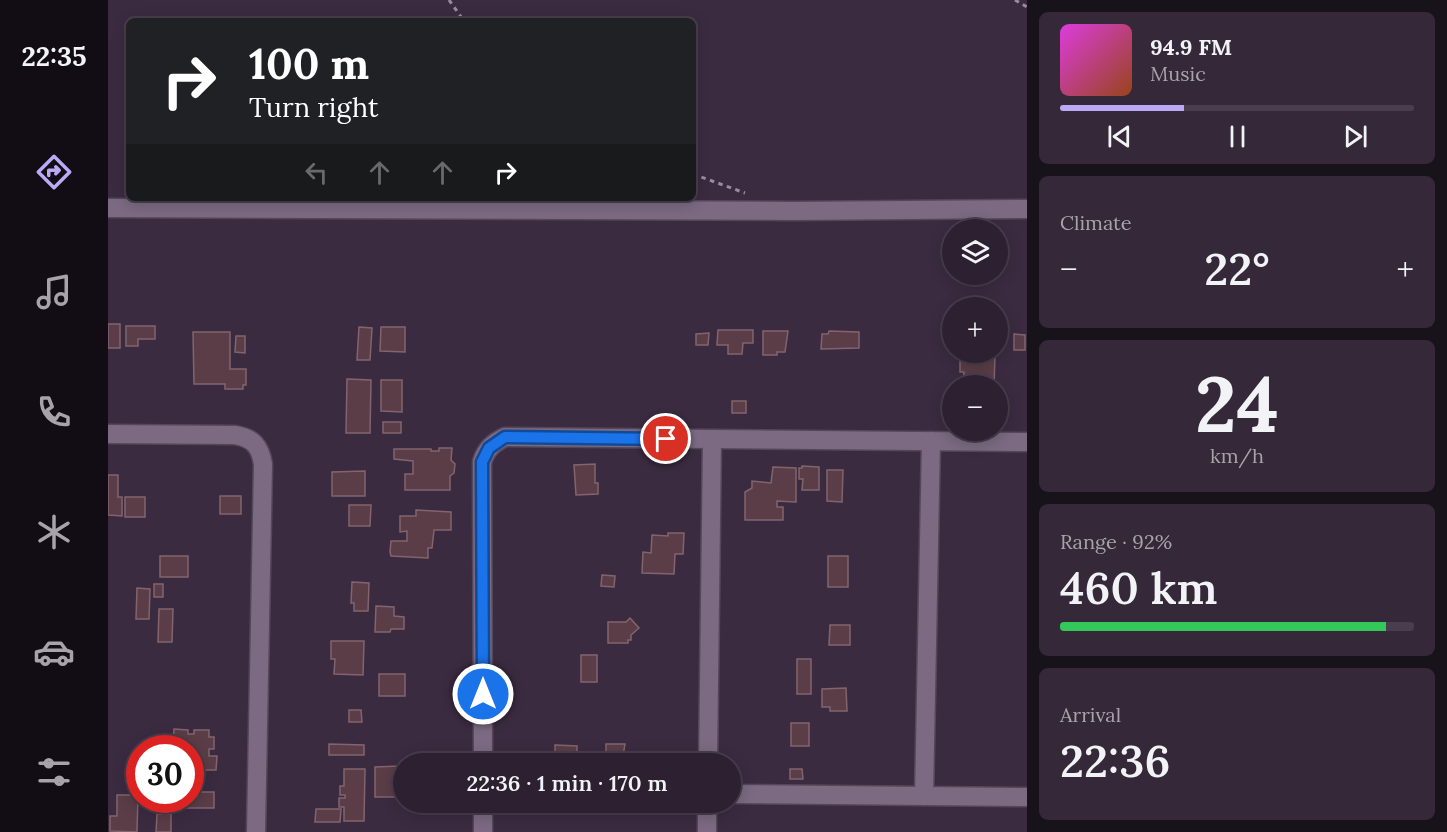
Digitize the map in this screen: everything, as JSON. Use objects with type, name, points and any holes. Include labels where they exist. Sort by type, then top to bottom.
[{"type":"street","points":[[108,208],[795,211],[1027,209]]},
{"type":"street","points":[[108,434],[235,435],[248,437],[261,452],[263,464],[256,832]]},
{"type":"street","points":[[483,753],[482,462],[489,448],[505,437],[1027,442]]},
{"type":"street","points":[[708,753],[712,439]]},
{"type":"street","points":[[924,796],[931,441]]},
{"type":"street","points":[[741,794],[1027,797]]},
{"type":"street","points":[[483,813],[483,832]]},
{"type":"street","points":[[707,813],[707,832]]},
{"type":"path","points":[[449,0],[462,18]]},
{"type":"path","points":[[1015,0],[1027,7]]},
{"type":"building","points":[[108,324],[120,324],[120,348],[108,348]]},
{"type":"building","points":[[126,326],[155,326],[155,339],[138,339],[138,346],[126,346]]},
{"type":"building","points":[[359,327],[372,328],[370,360],[357,360]]},
{"type":"building","points":[[381,327],[405,327],[405,352],[380,351]]},
{"type":"building","points":[[718,330],[753,330],[753,343],[743,343],[742,354],[728,354],[728,345],[717,345]]},
{"type":"building","points":[[763,331],[788,331],[785,352],[777,352],[777,355],[763,355]]},
{"type":"building","points":[[829,331],[859,332],[859,348],[821,349],[822,334],[828,334]]},
{"type":"building","points":[[193,332],[230,332],[230,369],[246,369],[246,385],[243,385],[243,389],[225,389],[225,384],[194,384]]},
{"type":"building","points":[[709,333],[708,345],[696,345],[696,334]]},
{"type":"building","points":[[1014,334],[1025,335],[1025,350],[1014,350]]},
{"type":"building","points":[[236,336],[245,336],[245,353],[235,352]]},
{"type":"building","points":[[960,363],[995,363],[994,375],[964,375],[964,372],[960,372]]},
{"type":"building","points":[[347,379],[371,380],[370,433],[346,433]]},
{"type":"building","points":[[381,380],[402,380],[402,412],[381,411]]},
{"type":"building","points":[[732,401],[746,401],[746,413],[732,413]]},
{"type":"building","points":[[383,422],[401,422],[401,433],[383,433]]},
{"type":"building","points":[[439,448],[452,448],[451,460],[455,464],[454,473],[450,476],[450,490],[405,490],[405,474],[413,474],[413,461],[394,459],[394,449],[439,451]]},
{"type":"building","points":[[595,464],[595,483],[598,483],[598,494],[576,495],[574,465]]},
{"type":"building","points":[[802,466],[819,467],[819,490],[802,490],[803,479],[799,479],[799,468]]},
{"type":"building","points":[[773,467],[796,468],[796,502],[777,501],[777,507],[783,507],[783,520],[745,520],[745,492],[752,488],[752,481],[771,483]]},
{"type":"building","points":[[827,470],[843,470],[842,502],[827,501]]},
{"type":"building","points":[[365,471],[365,496],[332,496],[332,472]]},
{"type":"building","points":[[108,475],[118,475],[118,497],[122,497],[122,516],[108,515]]},
{"type":"building","points":[[220,496],[241,496],[241,514],[220,514]]},
{"type":"building","points":[[125,497],[145,497],[145,517],[125,517]]},
{"type":"building","points":[[349,505],[371,505],[370,526],[349,526]]},
{"type":"building","points":[[416,510],[451,512],[451,530],[434,530],[432,548],[428,548],[428,558],[391,556],[391,541],[407,541],[407,531],[400,532],[400,516],[416,516]]},
{"type":"building","points":[[668,533],[684,533],[683,554],[675,554],[674,574],[642,573],[643,552],[651,553],[652,535],[668,536]]},
{"type":"building","points":[[160,556],[188,556],[188,577],[160,577]]},
{"type":"building","points":[[828,556],[848,556],[848,587],[828,587]]},
{"type":"building","points":[[602,575],[615,576],[614,587],[601,586]]},
{"type":"building","points":[[352,582],[369,583],[368,611],[354,611],[354,603],[351,603]]},
{"type":"building","points":[[154,584],[163,584],[163,597],[154,597]]},
{"type":"building","points":[[137,588],[150,589],[149,619],[136,619]]},
{"type":"building","points":[[376,606],[394,607],[394,616],[404,617],[404,629],[375,632]]},
{"type":"building","points":[[159,609],[173,609],[172,642],[158,642]]},
{"type":"building","points":[[630,618],[639,628],[631,635],[631,640],[628,640],[628,643],[608,643],[608,622],[626,622]]},
{"type":"building","points":[[830,625],[850,625],[850,645],[829,645]]},
{"type":"building","points":[[331,641],[364,641],[363,675],[334,674],[335,659],[331,659]]},
{"type":"building","points":[[581,655],[597,655],[597,682],[581,682]]},
{"type":"building","points":[[797,659],[811,659],[811,694],[797,694]]},
{"type":"building","points":[[379,674],[405,674],[405,696],[379,696]]},
{"type":"building","points":[[846,688],[847,711],[830,711],[830,707],[822,707],[822,689]]},
{"type":"building","points":[[349,710],[361,710],[362,722],[349,722]]},
{"type":"building","points":[[791,723],[809,723],[809,746],[791,746]]},
{"type":"building","points":[[174,729],[188,730],[188,734],[194,734],[194,730],[209,730],[209,737],[214,737],[214,749],[209,749],[209,756],[217,756],[216,770],[204,770],[204,735],[174,735]]},
{"type":"building","points":[[329,744],[364,745],[364,755],[329,755]]},
{"type":"building","points":[[606,744],[625,744],[624,753],[606,753]]},
{"type":"building","points":[[555,745],[577,746],[577,753],[555,753]]},
{"type":"building","points":[[393,766],[393,797],[375,797],[375,767]]},
{"type":"building","points":[[344,769],[365,769],[364,821],[344,821],[344,807],[339,807],[339,798],[345,798],[345,795],[340,795],[340,786],[344,786]]},
{"type":"building","points":[[790,769],[802,769],[803,779],[790,779]]},
{"type":"building","points":[[204,792],[214,792],[214,808],[204,808]]},
{"type":"building","points":[[117,795],[126,795],[126,813],[138,813],[137,832],[110,831],[110,816],[117,816]]},
{"type":"building","points":[[316,809],[341,809],[340,822],[315,822]]},
{"type":"building","points":[[157,814],[171,814],[171,832],[156,832]]},
{"type":"route","points":[[483,694],[482,462],[489,448],[496,441],[505,437],[666,439]]}]
